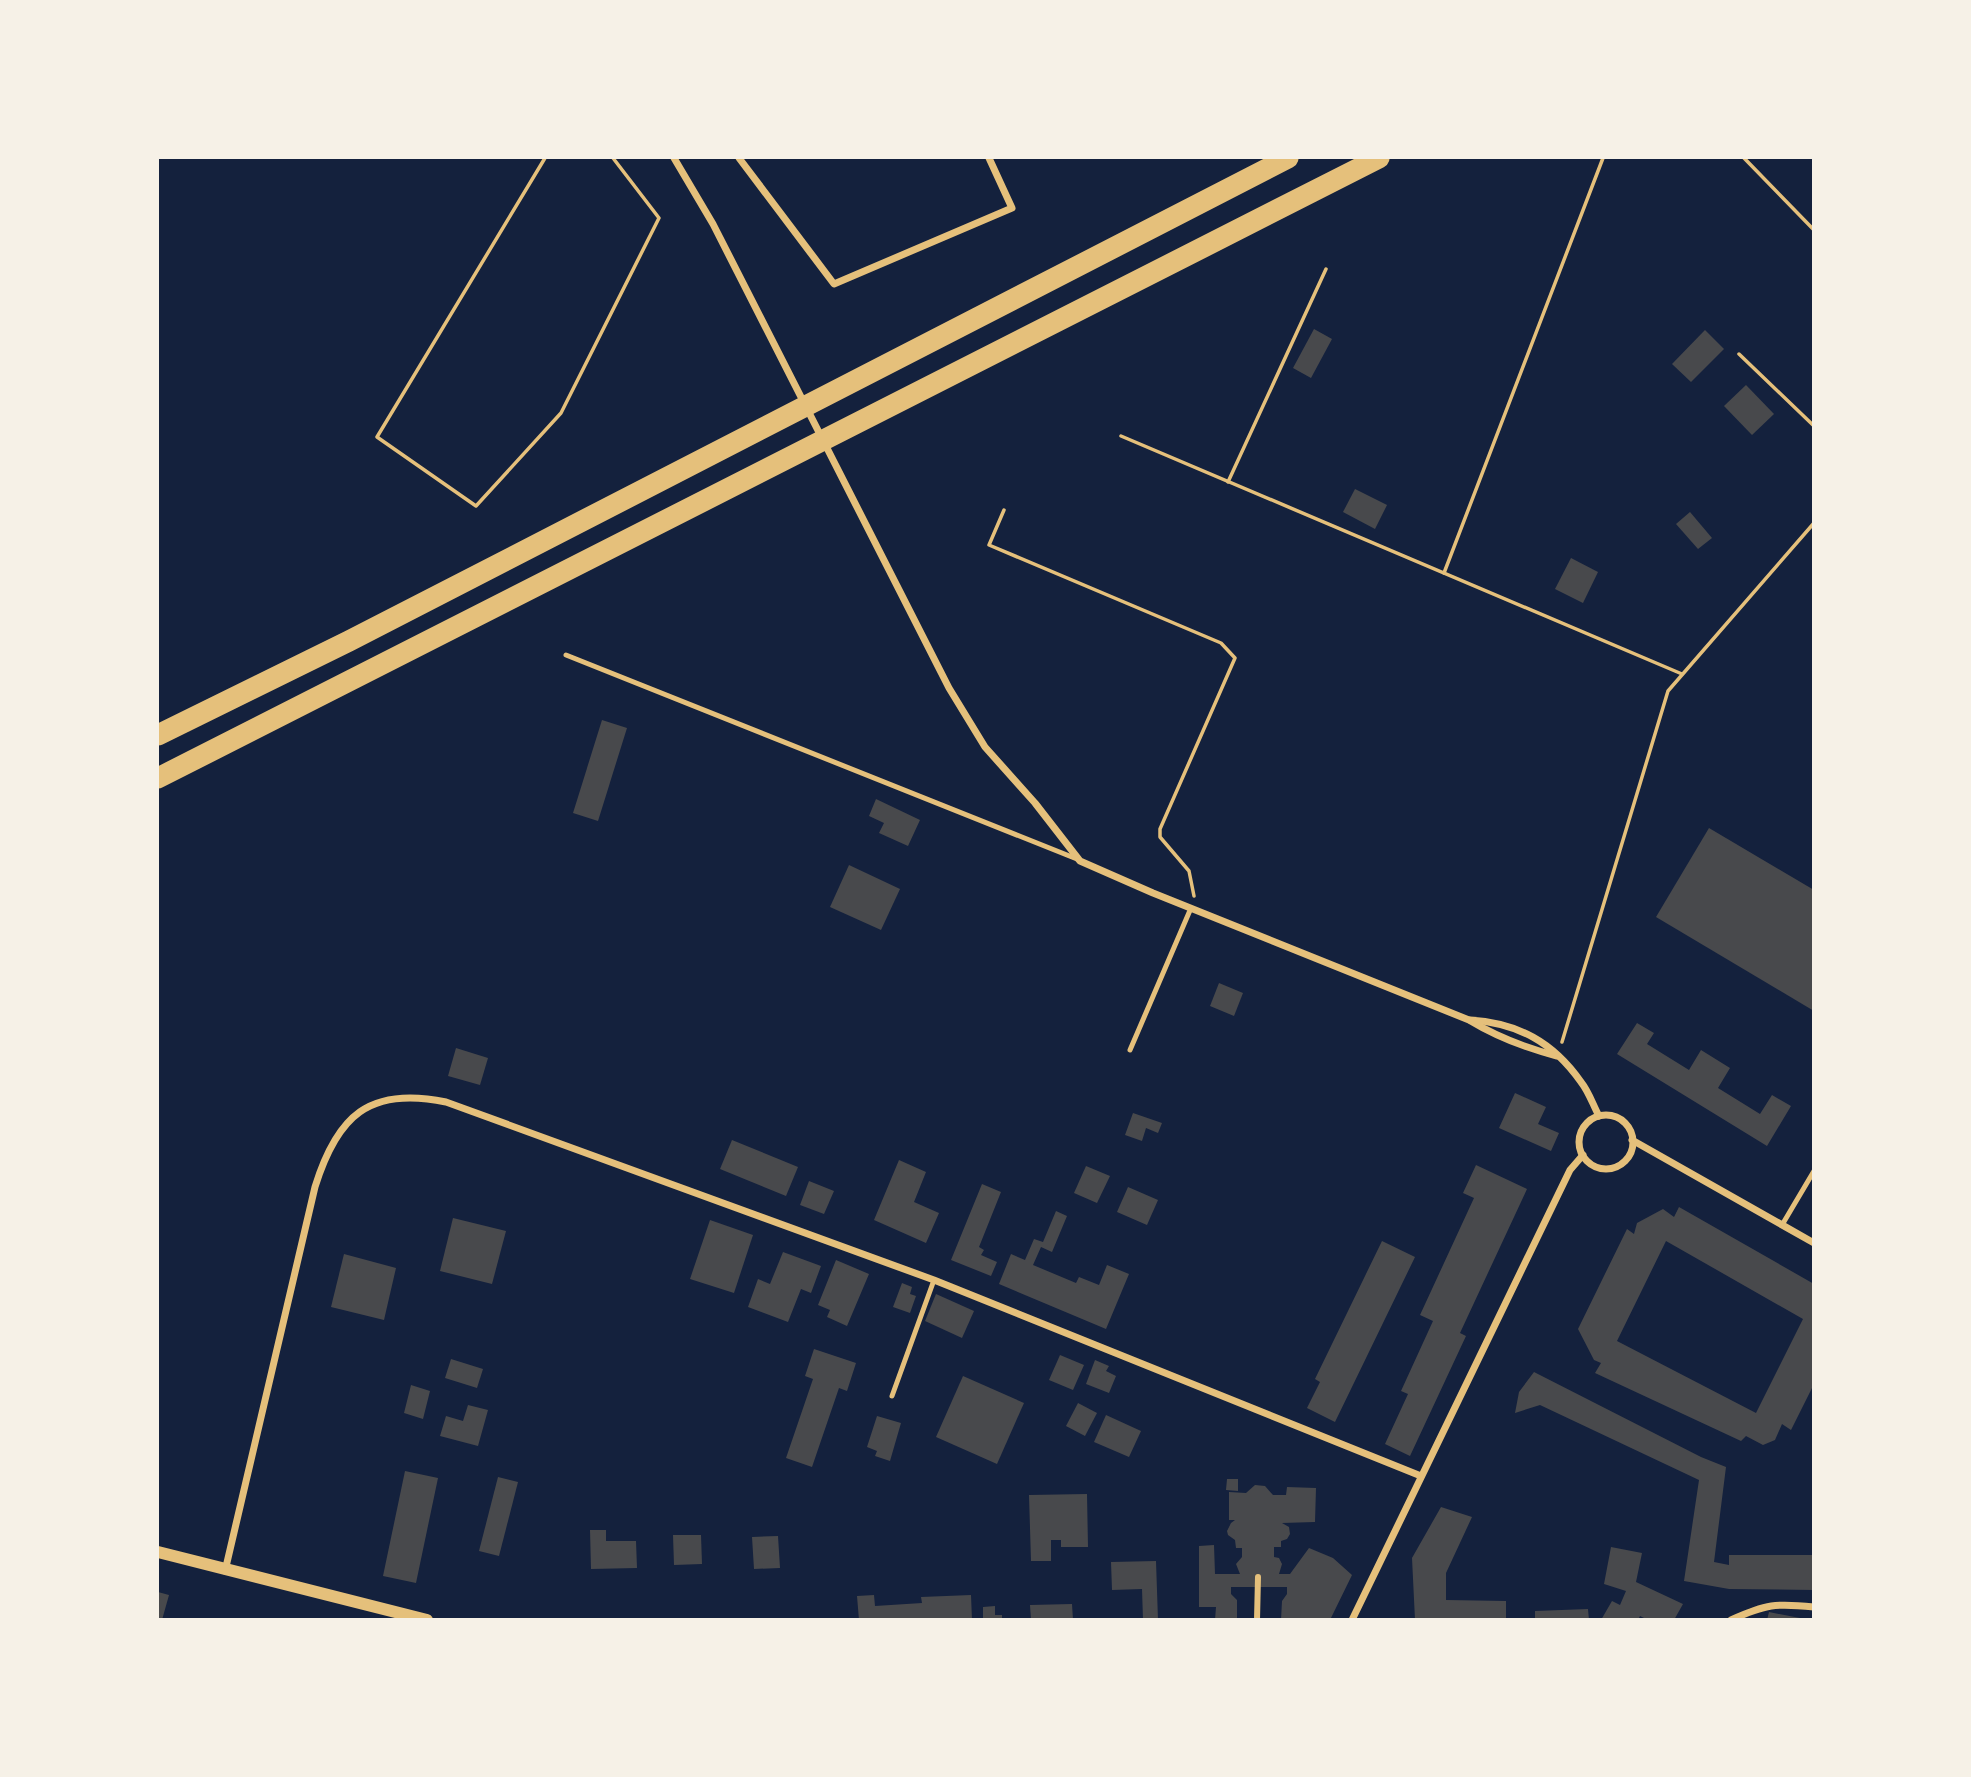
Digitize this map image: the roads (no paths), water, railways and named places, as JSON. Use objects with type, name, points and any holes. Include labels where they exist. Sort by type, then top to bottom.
[{"type":"highway","points":[[158,735],[349,641],[1288,158]]},
{"type":"highway","points":[[158,778],[1379,158]]},
{"type":"street","points":[[674,158],[713,224],[956,700],[985,747],[1035,803],[1080,861],[1469,1020],[1520,1045],[1557,1056]]},
{"type":"street","points":[[739,158],[834,284],[1012,208],[989,158]]},
{"type":"street","points":[[1469,1020],[1496,1022],[1535,1036],[1581,1082],[1599,1116]]},
{"type":"street","points":[[225,1571],[324,1158],[335,1136],[363,1110],[381,1101],[419,1096],[446,1102],[934,1280],[1421,1476]]},
{"type":"street","points":[[1599,1116],[1612,1116],[1621,1120],[1628,1127],[1632,1140],[1631,1150],[1626,1158],[1613,1167],[1597,1167],[1583,1155],[1579,1144],[1582,1128],[1599,1116]]},
{"type":"street","points":[[1632,1140],[1814,1243]]},
{"type":"street","points":[[1352,1619],[1570,1170],[1583,1155]]},
{"type":"street","points":[[158,1552],[225,1571],[427,1619]]},
{"type":"street","points":[[1257,1619],[1258,1577]]},
{"type":"street","points":[[1731,1619],[1760,1606],[1780,1603],[1814,1607]]},
{"type":"lane","points":[[566,655],[1080,861]]},
{"type":"lane","points":[[1130,1050],[1191,908]]},
{"type":"lane","points":[[1782,1224],[1814,1171]]},
{"type":"lane","points":[[892,1396],[934,1280]]}]
